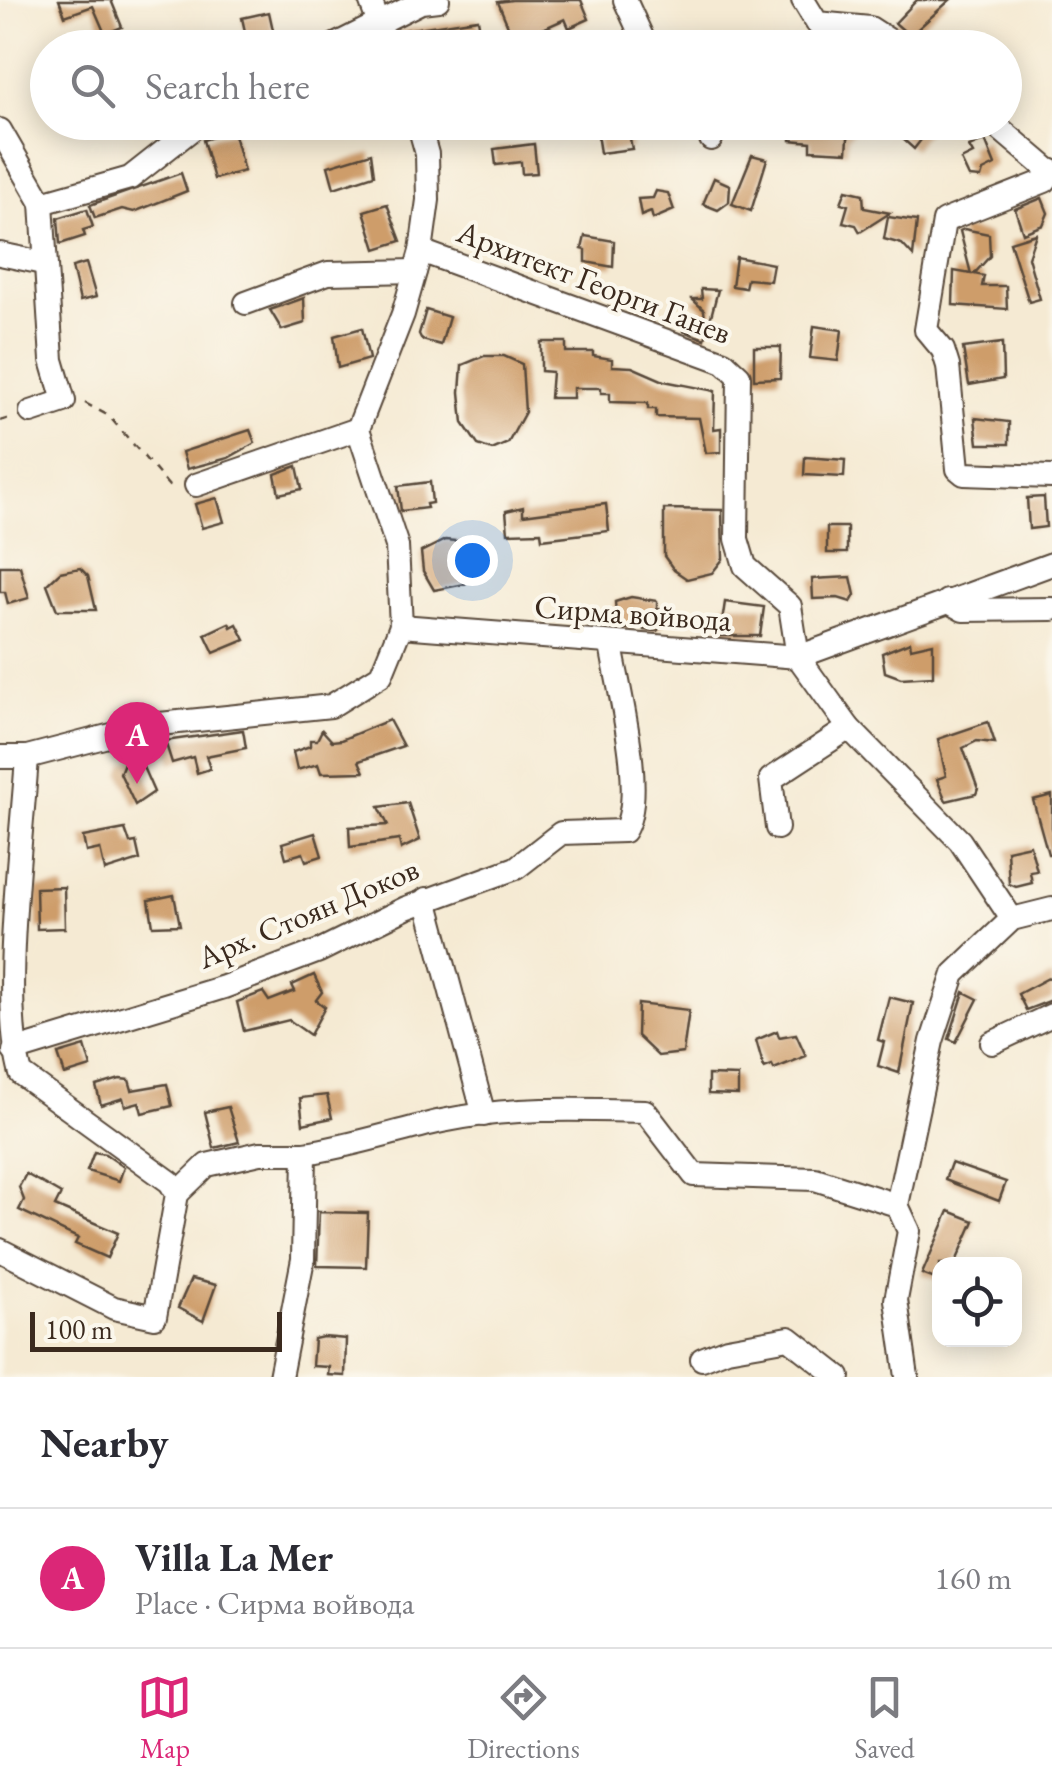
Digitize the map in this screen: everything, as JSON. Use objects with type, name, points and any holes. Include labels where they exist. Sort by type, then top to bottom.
[{"type":"street","points":[[350,30],[373,11],[438,0]]},
{"type":"street","points":[[625,0],[639,30]]},
{"type":"street","points":[[802,0],[817,23],[873,30]]},
{"type":"street","points":[[0,130],[42,204],[52,360],[64,401],[31,412]]},
{"type":"street","points":[[42,204],[130,178],[178,140]]},
{"type":"street","points":[[0,757],[27,758],[150,725],[331,706],[364,690],[381,675],[401,626],[397,546],[358,429],[418,261],[427,154],[423,140]]},
{"type":"street","points":[[1014,140],[1052,172],[1044,180],[944,221],[926,330],[942,350],[948,366],[958,470],[964,474],[1052,477]]},
{"type":"street","points":[[0,254],[43,264]]},
{"type":"street","points":[[246,303],[328,273],[418,261]]},
{"type":"street","name":"Архитект Георги Ганев","points":[[418,261],[724,362],[739,376],[737,538],[744,566],[790,606],[798,658]]},
{"type":"street","points":[[196,485],[358,429]]},
{"type":"street","name":"Сирма войвода","points":[[401,626],[798,658],[1052,564]]},
{"type":"street","points":[[947,601],[963,610],[1052,609]]},
{"type":"street","name":"Арх. Стоян Доков","points":[[14,1051],[224,987],[318,951],[426,900],[516,868],[560,832],[616,834],[629,823],[633,789],[612,644]]},
{"type":"street","points":[[798,658],[849,728],[960,841],[1012,919]]},
{"type":"street","points":[[776,828],[771,779],[849,728]]},
{"type":"street","points":[[27,758],[13,976],[14,1051],[21,1074],[170,1182],[177,1194]]},
{"type":"street","points":[[426,900],[484,1115]]},
{"type":"street","points":[[907,1377],[896,1300],[909,1231],[898,1206],[932,1041],[954,974],[1012,919],[1052,908]]},
{"type":"street","points":[[992,1043],[1052,1016]]},
{"type":"street","points":[[0,1250],[114,1308],[155,1317],[177,1194],[206,1165],[260,1153],[305,1153],[484,1115],[558,1108],[644,1111],[694,1175],[815,1179],[898,1206]]},
{"type":"street","points":[[280,1377],[303,1259],[305,1153]]},
{"type":"street","points":[[702,1359],[727,1349],[789,1338],[840,1377]]},
{"type":"path","points":[[64,401],[95,406],[109,416],[169,486],[196,485]]},
{"type":"building","points":[[59,0],[111,0],[122,27],[103,30],[93,6],[65,16]]},
{"type":"building","points":[[581,0],[589,19],[569,28],[565,19],[540,30],[510,30],[498,2]]},
{"type":"building","points":[[917,0],[950,0],[917,30],[903,30],[895,23]]},
{"type":"building","points":[[269,12],[273,30],[245,30],[242,18]]},
{"type":"building","points":[[478,19],[480,30],[405,30]]},
{"type":"building","points":[[203,140],[235,140],[244,171],[214,179]]},
{"type":"building","points":[[598,140],[630,140],[632,149],[600,153]]},
{"type":"building","points":[[791,140],[848,140],[847,152],[811,150],[811,142]]},
{"type":"building","points":[[904,140],[921,140],[914,149]]},
{"type":"building","points":[[985,140],[995,165],[983,171],[981,178],[969,177],[961,160],[973,154],[969,147]]},
{"type":"building","points":[[534,144],[537,173],[522,174],[521,162],[496,165],[494,149]]},
{"type":"building","points":[[371,153],[374,175],[334,188],[328,166]]},
{"type":"building","points":[[752,155],[767,159],[751,211],[732,204]]},
{"type":"building","points":[[181,173],[187,191],[134,212],[122,209],[95,218],[90,205]]},
{"type":"building","points":[[714,178],[730,185],[729,202],[718,210],[703,204]]},
{"type":"building","points":[[846,190],[863,194],[864,208],[890,213],[860,232],[856,225],[843,222],[848,205],[841,203]]},
{"type":"building","points":[[656,191],[668,193],[674,210],[653,219],[651,212],[641,216],[638,199],[653,198]]},
{"type":"building","points":[[1042,198],[1048,213],[1043,225],[1023,233],[1015,209]]},
{"type":"building","points":[[387,204],[401,241],[376,249],[364,211]]},
{"type":"building","points":[[87,209],[93,227],[83,230],[85,236],[60,244],[58,218]]},
{"type":"building","points":[[888,217],[917,221],[913,256],[902,244],[884,239]]},
{"type":"building","points":[[960,231],[989,234],[990,256],[974,274],[984,276],[982,286],[1006,286],[1007,309],[953,305],[954,271],[971,274]]},
{"type":"building","points":[[1036,234],[1028,257],[1040,299],[1029,302],[1010,242]]},
{"type":"building","points":[[585,236],[614,241],[613,267],[586,262],[586,250],[582,249]]},
{"type":"building","points":[[736,257],[773,264],[770,281],[747,279],[745,288],[732,286]]},
{"type":"building","points":[[86,263],[96,297],[80,301],[72,267]]},
{"type":"building","points":[[701,289],[718,290],[705,339],[683,331],[706,331],[704,310],[692,299],[702,299]]},
{"type":"building","points":[[304,298],[305,323],[282,330],[270,310]]},
{"type":"building","points":[[426,310],[449,317],[441,345],[422,340],[419,334]]},
{"type":"building","points":[[814,326],[842,330],[838,361],[810,358]]},
{"type":"building","points":[[362,328],[369,359],[338,368],[334,336]]},
{"type":"building","points":[[541,342],[566,342],[566,352],[593,352],[593,356],[612,359],[612,366],[632,367],[664,381],[715,391],[714,429],[721,428],[721,452],[706,453],[699,418],[656,417],[656,409],[648,409],[648,403],[610,402],[610,393],[601,393],[601,388],[573,388],[573,398],[550,398],[552,372],[541,371]]},
{"type":"building","points":[[1002,343],[1003,379],[969,385],[963,348]]},
{"type":"building","points":[[754,347],[781,347],[780,378],[754,379]]},
{"type":"building","points":[[484,356],[504,356],[522,364],[525,412],[508,443],[492,450],[478,445],[463,423],[460,392],[462,365]]},
{"type":"building","points":[[975,418],[1009,422],[1009,444],[978,444]]},
{"type":"building","points":[[250,430],[255,443],[228,458],[187,469],[182,452]]},
{"type":"building","points":[[805,457],[845,460],[844,477],[804,475]]},
{"type":"building","points":[[297,466],[302,489],[279,494],[275,474]]},
{"type":"building","points":[[430,482],[432,503],[426,504],[427,508],[401,511],[398,486]]},
{"type":"building","points":[[1044,497],[1046,527],[1029,529],[1027,498]]},
{"type":"building","points":[[217,498],[224,522],[202,528],[195,504]]},
{"type":"building","points":[[606,504],[609,531],[542,539],[541,532],[508,533],[506,511],[523,507],[523,515]]},
{"type":"building","points":[[664,509],[722,510],[723,559],[712,573],[687,579],[674,570],[664,556]]},
{"type":"building","points":[[827,527],[847,527],[847,553],[827,553]]},
{"type":"building","points":[[445,540],[465,542],[470,555],[463,568],[465,584],[434,590],[423,571],[421,552]]},
{"type":"building","points":[[0,566],[20,566],[29,598],[8,604],[5,592],[0,592]]},
{"type":"building","points":[[80,568],[88,576],[96,610],[57,610],[47,584],[60,572]]},
{"type":"building","points":[[851,577],[855,595],[851,602],[813,599],[812,579]]},
{"type":"building","points":[[631,597],[657,601],[657,609],[666,609],[666,621],[657,631],[644,630],[637,617],[629,629],[617,628],[615,602]]},
{"type":"building","points":[[725,602],[764,607],[760,636],[720,636]]},
{"type":"building","points":[[229,623],[231,627],[237,624],[245,640],[214,653],[205,634]]},
{"type":"building","points":[[910,642],[911,648],[933,643],[933,676],[901,678],[885,672],[882,653]]},
{"type":"building","points":[[389,720],[403,746],[359,761],[364,772],[321,773],[318,764],[297,770],[293,752],[310,746],[310,740],[317,740],[322,730],[332,741],[341,740]]},
{"type":"building","points":[[988,722],[995,743],[977,741],[963,748],[978,789],[976,794],[946,801],[937,779],[946,776],[938,739]]},
{"type":"building","points":[[243,730],[246,748],[206,756],[210,769],[197,773],[193,757],[172,763],[165,741]]},
{"type":"building","points":[[139,758],[154,792],[135,805],[120,773],[124,763]]},
{"type":"building","points":[[1052,795],[1052,854],[1048,854],[1033,800]]},
{"type":"building","points":[[408,803],[420,840],[401,849],[399,840],[350,847],[349,827],[388,825],[379,807]]},
{"type":"building","points":[[125,829],[130,843],[136,842],[140,860],[105,871],[100,849],[86,852],[83,837]]},
{"type":"building","points":[[315,833],[322,856],[306,861],[303,853],[286,858],[282,843]]},
{"type":"building","points":[[1030,845],[1037,871],[1030,872],[1032,883],[1016,887],[1009,884],[1007,850]]},
{"type":"building","points":[[64,887],[65,928],[37,929],[36,888]]},
{"type":"building","points":[[174,895],[180,925],[153,926],[149,900]]},
{"type":"building","points":[[314,975],[322,992],[316,1000],[325,1007],[310,1035],[289,1020],[244,1031],[237,1002],[263,992],[269,1001],[295,991],[292,985]]},
{"type":"building","points":[[1052,976],[1052,1000],[1026,1010],[1018,994]]},
{"type":"building","points":[[964,992],[978,999],[956,1042],[949,1039]]},
{"type":"building","points":[[889,997],[913,1003],[899,1073],[878,1066],[884,1042],[878,1040]]},
{"type":"building","points":[[638,1004],[689,1010],[683,1053],[658,1056],[637,1036]]},
{"type":"building","points":[[777,1031],[779,1037],[796,1034],[806,1056],[774,1069],[772,1065],[764,1068],[756,1040]]},
{"type":"building","points":[[85,1046],[91,1067],[65,1075],[58,1054]]},
{"type":"building","points":[[708,1075],[738,1076],[738,1095],[708,1094]]},
{"type":"building","points":[[129,1080],[132,1090],[167,1084],[172,1106],[142,1113],[139,1102],[125,1106],[123,1098],[101,1105],[96,1086]]},
{"type":"building","points":[[327,1095],[332,1118],[303,1124],[300,1098]]},
{"type":"building","points":[[228,1107],[239,1142],[214,1148],[205,1112]]},
{"type":"building","points":[[94,1152],[105,1154],[124,1167],[119,1181],[87,1171]]},
{"type":"building","points":[[951,1163],[1006,1182],[999,1201],[945,1180]]},
{"type":"building","points":[[26,1174],[61,1194],[55,1206],[118,1233],[107,1258],[75,1244],[78,1238],[19,1210],[24,1200],[19,1187]]},
{"type":"building","points":[[949,1211],[974,1221],[958,1257],[932,1257],[932,1278],[922,1274]]},
{"type":"building","points":[[319,1212],[368,1213],[366,1267],[317,1266]]},
{"type":"building","points":[[191,1279],[216,1285],[203,1321],[178,1308]]},
{"type":"building","points":[[314,1339],[346,1339],[345,1376],[328,1375],[329,1367],[312,1366]]},
{"type":"place","name":"Villa La Mer","points":[[137,784]]}]
